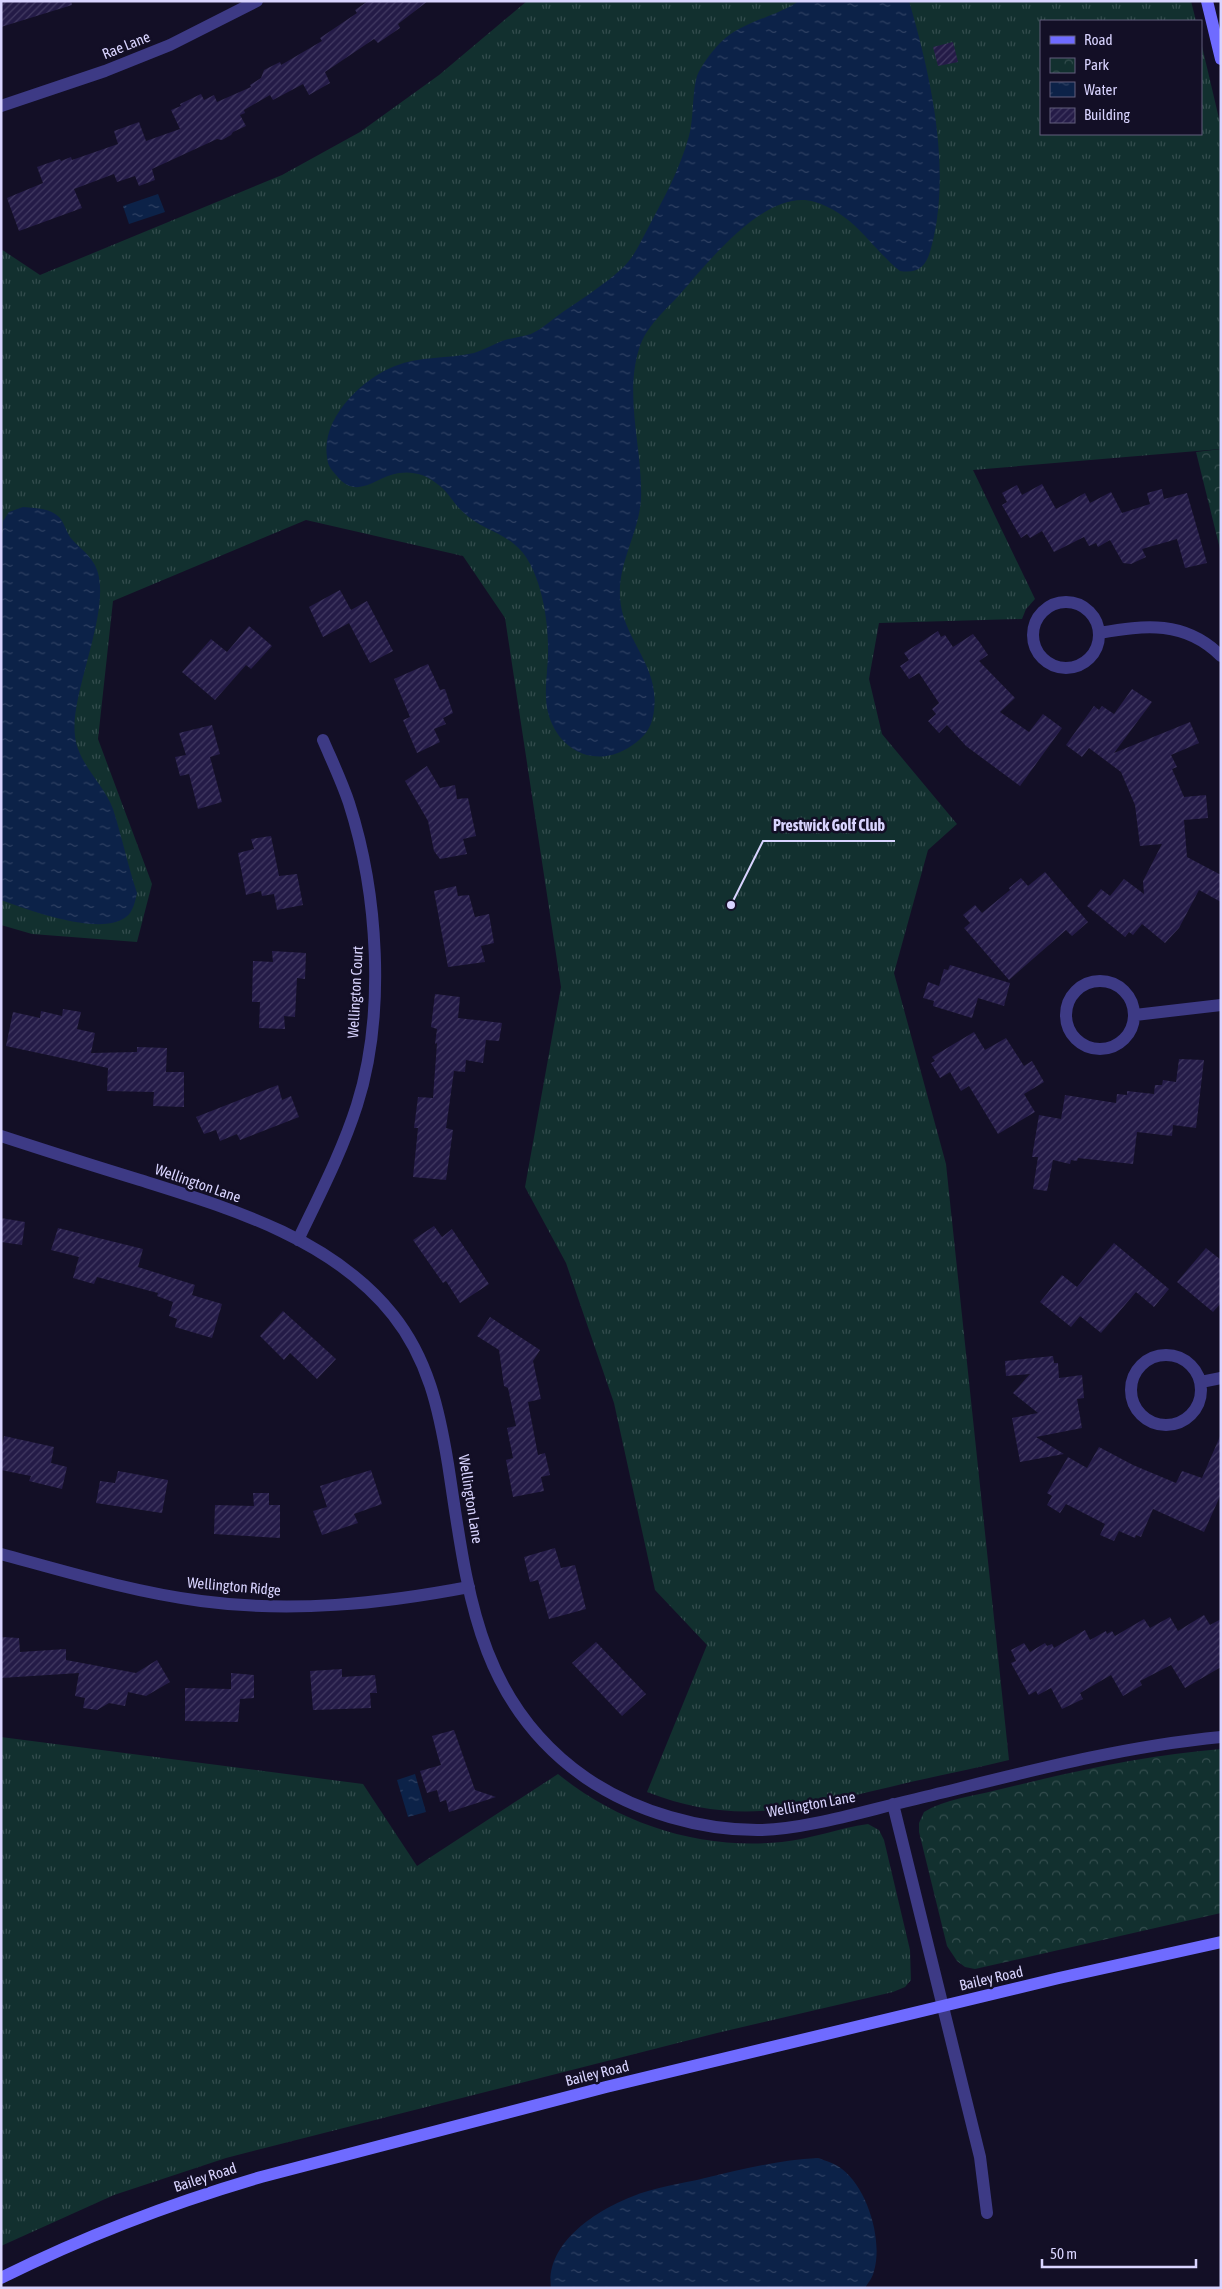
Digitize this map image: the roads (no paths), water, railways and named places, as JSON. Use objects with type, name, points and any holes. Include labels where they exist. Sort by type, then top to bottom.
[{"type":"main road","points":[[1207,1],[1221,59]]},
{"type":"main road","name":"Bailey Road","points":[[1,2278],[135,2219],[213,2191],[261,2177],[606,2087],[1218,1942]]},
{"type":"street","name":"Rae Lane","points":[[1,106],[105,71],[170,45],[257,1]]},
{"type":"street","points":[[1070,603],[1081,606],[1090,612],[1096,622],[1099,633],[1098,643],[1088,660],[1079,666],[1068,668],[1048,663],[1035,647],[1033,637],[1035,626],[1040,616],[1048,608],[1058,604],[1070,603]]},
{"type":"street","points":[[1099,633],[1137,627],[1162,627],[1195,637],[1209,644],[1221,656]]},
{"type":"street","name":"Wellington Court","points":[[298,1240],[331,1170],[357,1104],[366,1064],[373,1008],[375,946],[371,904],[349,803],[323,740]]},
{"type":"street","points":[[1108,981],[1118,986],[1127,994],[1133,1004],[1135,1015],[1128,1035],[1110,1048],[1099,1049],[1079,1042],[1067,1024],[1066,1013],[1069,1002],[1075,992],[1084,984],[1108,981]]},
{"type":"street","points":[[1135,1015],[1221,1005]]},
{"type":"street","name":"Wellington Lane","points":[[1,1136],[173,1191],[259,1223],[298,1240],[348,1270],[393,1315],[418,1353],[438,1405],[475,1618],[487,1653],[501,1684],[518,1709],[555,1753],[609,1792],[641,1807],[675,1817],[713,1826],[762,1830],[801,1825],[1091,1756],[1140,1747],[1221,1737]]},
{"type":"street","points":[[1164,1354],[1177,1356],[1188,1362],[1196,1371],[1201,1382],[1198,1404],[1192,1414],[1183,1421],[1173,1425],[1151,1422],[1142,1416],[1135,1407],[1131,1396],[1134,1373],[1152,1357],[1164,1354]]},
{"type":"street","points":[[1201,1382],[1221,1378]]},
{"type":"street","name":"Wellington Ridge","points":[[1,1554],[147,1592],[202,1601],[254,1606],[318,1606],[377,1602],[469,1587]]},
{"type":"street","points":[[894,1804],[981,2163],[987,2213]]},
{"type":"water","points":[[799,1],[909,1],[930,87],[939,148],[940,178],[938,207],[934,236],[928,257],[921,267],[916,270],[900,271],[852,223],[829,208],[815,202],[797,200],[778,205],[759,216],[723,246],[646,333],[639,349],[633,386],[641,499],[637,524],[622,572],[620,597],[622,612],[627,626],[652,679],[654,694],[653,717],[643,737],[616,754],[591,756],[580,753],[561,739],[549,716],[546,699],[548,633],[544,605],[536,576],[523,553],[508,540],[469,517],[440,486],[423,475],[409,472],[399,473],[359,487],[351,487],[344,483],[328,463],[327,442],[330,428],[337,414],[357,390],[382,372],[414,361],[474,353],[502,341],[531,334],[594,291],[621,269],[639,246],[681,160],[691,129],[695,82],[704,63],[717,46],[738,30]]},
{"type":"water","points":[[158,194],[165,212],[129,224],[123,206]]},
{"type":"water","points":[[23,507],[47,510],[59,517],[70,537],[93,562],[99,578],[100,598],[97,621],[79,695],[75,717],[75,736],[81,756],[104,791],[113,809],[137,893],[130,912],[126,917],[114,922],[99,924],[64,920],[1,900],[1,568],[3,521],[9,512]]},
{"type":"water","points":[[415,1774],[426,1812],[408,1817],[397,1780]]},
{"type":"water","points":[[818,2158],[842,2169],[859,2189],[866,2202],[875,2231],[876,2259],[873,2275],[865,2288],[551,2288],[551,2272],[556,2257],[564,2244],[588,2220],[617,2203],[649,2191],[733,2171],[775,2163]]},
{"type":"place","name":"Prestwick Golf Club","points":[[731,905]]}]
